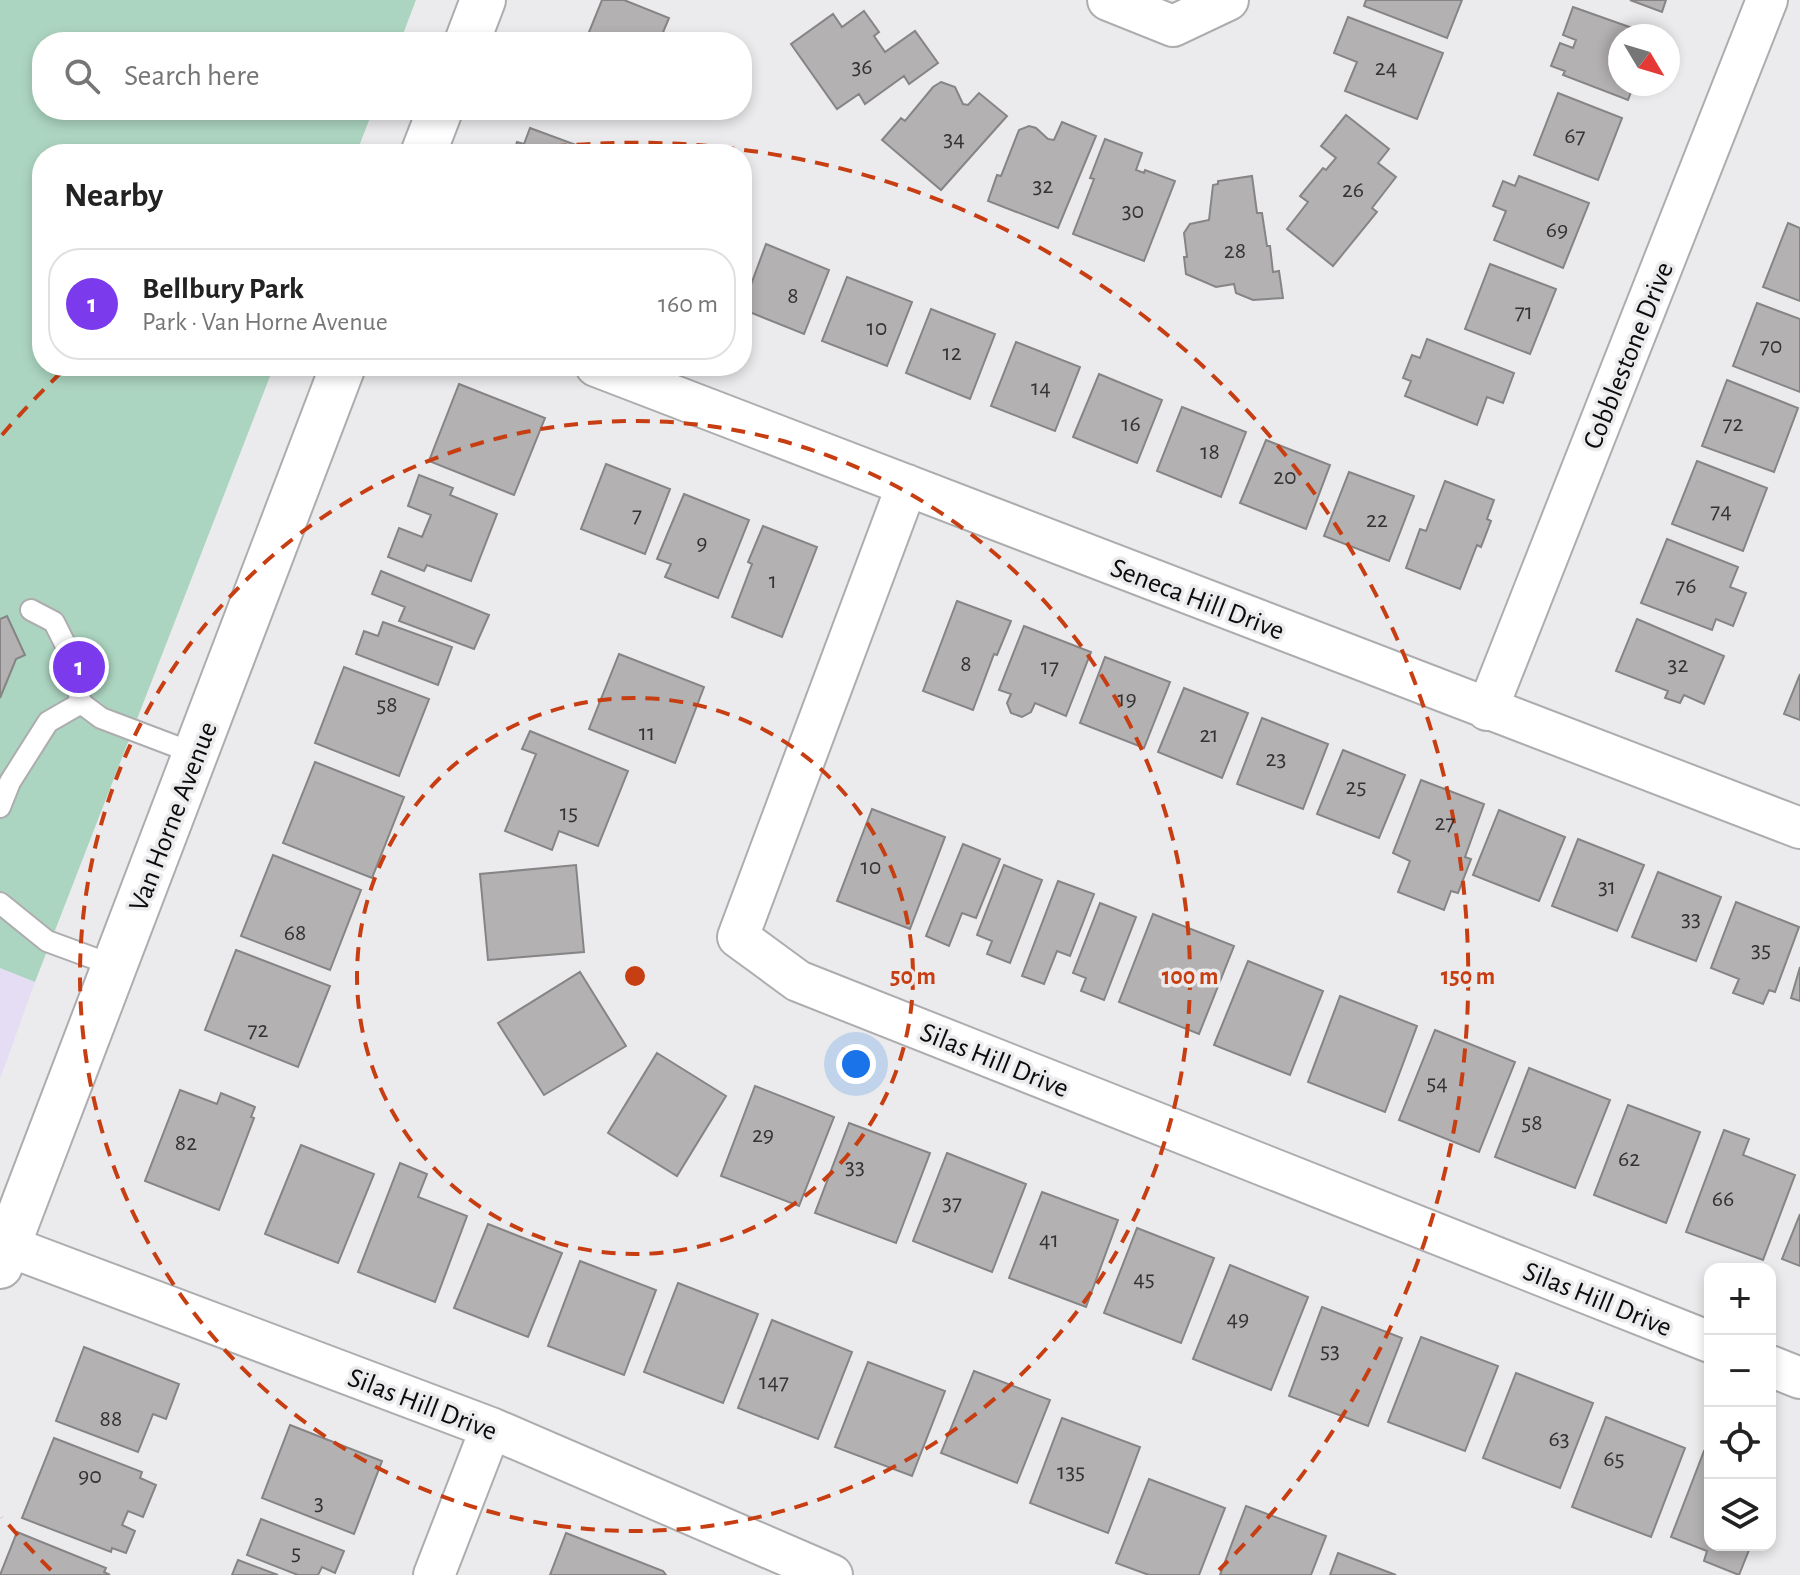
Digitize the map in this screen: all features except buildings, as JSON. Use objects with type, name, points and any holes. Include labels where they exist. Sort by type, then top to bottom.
[{"type":"street","points":[[471,32],[483,0]]},
{"type":"street","points":[[1108,0],[1173,26],[1228,0]]},
{"type":"street","name":"Cobblestone Drive","points":[[1487,710],[1767,0]]},
{"type":"street","points":[[427,144],[436,120]]},
{"type":"street","name":"Van Horne Avenue","points":[[4,1256],[339,376]]},
{"type":"street","name":"Seneca Hill Drive","points":[[622,376],[1800,828]]},
{"type":"street","name":"Silas Hill Drive","points":[[907,485],[738,937],[798,981],[1704,1340]]},
{"type":"street","name":"Silas Hill Drive","points":[[4,1256],[491,1428],[832,1575]]},
{"type":"street","points":[[1776,1368],[1800,1378]]},
{"type":"street","points":[[434,1575],[491,1428]]},
{"type":"lane","points":[[31,610],[54,622],[69,652],[81,703],[101,718],[196,754]]},
{"type":"lane","points":[[0,807],[10,782],[48,722],[81,703]]},
{"type":"lane","points":[[0,903],[47,941],[115,966]]},
{"type":"shaded area","points":[[0,968],[35,982],[0,1079]]},
{"type":"green space","points":[[0,0],[416,0],[404,32],[32,32],[32,120],[369,120],[360,144],[32,144],[32,376],[270,376],[35,982],[0,968]]},
{"type":"place","name":"Bellbury Park","points":[[79,667]]}]
